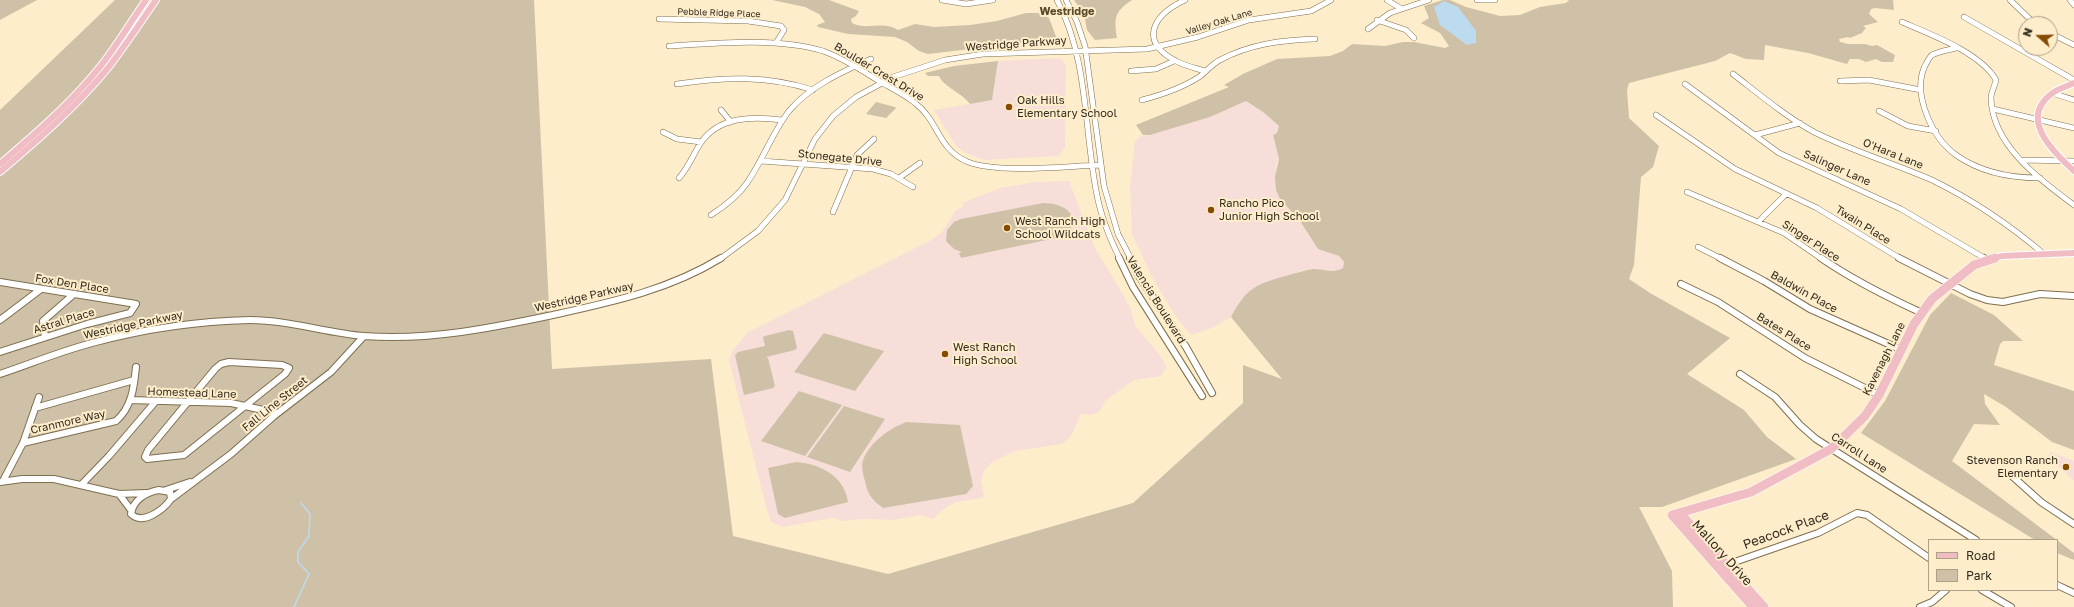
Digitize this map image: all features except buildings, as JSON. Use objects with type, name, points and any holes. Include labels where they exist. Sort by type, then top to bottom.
[{"type":"main road","points":[[0,164],[48,122],[85,84],[114,48],[146,0]]},
{"type":"main road","points":[[0,172],[56,123],[92,86],[116,58],[156,0]]},
{"type":"main road","points":[[2074,83],[2052,92],[2039,108],[2037,120],[2046,142],[2062,161],[2074,171]]},
{"type":"main road","name":"Kavenagh Lane","points":[[1676,514],[1751,492],[1831,449],[1865,416],[1879,395],[1914,324],[1932,299],[1974,265],[2002,256],[2045,255],[2074,252]]},
{"type":"main road","name":"Mallory Drive","points":[[1676,514],[1722,566],[1753,607]]},
{"type":"main road","points":[[1722,566],[1764,607]]},
{"type":"street","points":[[942,0],[966,4],[993,0]]},
{"type":"street","name":"Valencia Boulevard","points":[[1056,0],[1071,30],[1076,50],[1092,165],[1104,221],[1123,269],[1202,396]]},
{"type":"street","name":"Valencia Boulevard","points":[[1066,0],[1080,30],[1086,50],[1101,165],[1108,205],[1118,234],[1130,261],[1186,347],[1212,393]]},
{"type":"street","points":[[1185,0],[1176,5],[1153,26],[1152,30],[1157,46],[1163,54],[1174,61],[1205,71]]},
{"type":"street","name":"Valley Oak Lane","points":[[1086,50],[1138,50],[1198,37],[1249,20],[1311,11],[1331,0]]},
{"type":"street","points":[[1387,0],[1400,8]]},
{"type":"street","points":[[1368,29],[1386,14],[1400,8],[1429,0]]},
{"type":"street","points":[[1477,0],[1495,0]]},
{"type":"street","points":[[2010,0],[2016,8],[2026,16]]},
{"type":"street","points":[[2070,0],[2074,5]]},
{"type":"street","points":[[1964,17],[2074,80]]},
{"type":"street","name":"Pebble Ridge Place","points":[[659,19],[748,21],[781,26],[784,30],[776,42]]},
{"type":"street","points":[[1377,20],[1406,30],[1414,38]]},
{"type":"street","points":[[1902,22],[1956,48],[1983,64],[1994,74],[1996,80],[1992,93],[1993,110],[2003,136],[2021,160],[2040,178],[2074,205]]},
{"type":"street","points":[[2058,37],[2074,45]]},
{"type":"street","points":[[1142,100],[1189,82],[1222,59],[1260,45],[1282,40],[1315,39]]},
{"type":"street","name":"Boulder Crest Drive","points":[[669,46],[776,42],[822,51],[855,67],[914,102],[928,114],[944,144],[954,154],[969,162],[1005,168],[1101,165]]},
{"type":"street","points":[[1956,48],[1935,53],[1930,57],[1921,76],[1921,90],[1925,107],[1936,131],[1946,147],[1974,164],[2007,175],[2040,178]]},
{"type":"street","name":"Westridge Parkway","points":[[0,374],[90,343],[142,331],[183,324],[243,320],[278,322],[364,336],[407,337],[465,332],[600,305],[658,289],[712,264],[730,253],[758,232],[785,200],[815,139],[833,116],[856,97],[881,82],[917,68],[965,57],[997,53],[1086,50]]},
{"type":"street","points":[[712,215],[740,193],[747,185],[782,120],[813,90],[872,59]]},
{"type":"street","points":[[1131,71],[1156,69],[1174,61]]},
{"type":"street","name":"O'Hara Lane","points":[[1733,74],[1800,123],[1838,143],[1947,187],[1998,218],[2045,255]]},
{"type":"street","points":[[677,84],[711,78],[747,76],[781,80],[813,90]]},
{"type":"street","points":[[1840,82],[1869,80],[1921,90]]},
{"type":"street","name":"Salinger Lane","points":[[1685,84],[1780,153],[1901,209],[1987,260]]},
{"type":"street","points":[[2052,92],[2074,100]]},
{"type":"street","points":[[722,110],[731,122]]},
{"type":"street","points":[[1993,110],[2074,128]]},
{"type":"street","points":[[1880,111],[1908,126],[1936,131]]},
{"type":"street","name":"Twain Place","points":[[1656,115],[1736,169],[1824,212],[1908,264],[1978,298],[2003,302],[2040,294],[2074,296]]},
{"type":"street","points":[[679,178],[688,169],[701,142],[716,129],[731,122],[759,117],[782,120]]},
{"type":"street","points":[[1755,135],[1800,123]]},
{"type":"street","points":[[663,132],[677,139],[701,142]]},
{"type":"street","points":[[833,212],[857,155],[874,139]]},
{"type":"street","name":"Stonegate Drive","points":[[761,160],[852,167],[883,171],[899,178],[913,187]]},
{"type":"street","points":[[2021,160],[2074,161]]},
{"type":"street","points":[[899,178],[920,163]]},
{"type":"street","name":"Singer Place","points":[[1687,192],[1759,221],[1798,241],[1844,274],[1880,294],[1922,313]]},
{"type":"street","points":[[1759,221],[1786,194]]},
{"type":"street","name":"Baldwin Place","points":[[1698,247],[1764,281],[1810,309],[1902,350]]},
{"type":"street","name":"Fox Den Place","points":[[0,282],[136,304],[133,308]]},
{"type":"street","points":[[0,288],[7,283]]},
{"type":"street","name":"Bates Place","points":[[1681,284],[1718,302],[1805,358],[1879,395]]},
{"type":"street","points":[[0,320],[40,288]]},
{"type":"street","points":[[44,337],[43,321],[74,294]]},
{"type":"street","name":"Astral Place","points":[[0,352],[44,337],[130,313],[133,308]]},
{"type":"street","name":"Fall Line Street","points":[[193,481],[231,454],[277,413],[331,372],[364,336]]},
{"type":"street","points":[[229,362],[282,365],[289,368],[286,374],[184,456],[151,459],[145,457],[148,450],[188,401],[221,364],[229,362]]},
{"type":"street","points":[[130,400],[136,366]]},
{"type":"street","name":"Carroll Lane","points":[[1740,374],[1775,397],[1807,432],[1831,449],[1974,539]]},
{"type":"street","points":[[35,408],[134,380]]},
{"type":"street","points":[[1,482],[22,443],[39,397]]},
{"type":"street","name":"Homestead Lane","points":[[130,400],[188,401],[247,405],[277,413]]},
{"type":"street","name":"Cranmore Way","points":[[22,443],[108,424],[117,420],[124,414],[130,400]]},
{"type":"street","points":[[82,484],[109,456],[156,401]]},
{"type":"street","points":[[2011,476],[2041,502],[2074,524]]},
{"type":"street","points":[[1,482],[39,479],[82,484],[119,494],[148,493],[166,490],[193,481]]},
{"type":"street","points":[[119,494],[131,510],[134,517],[146,518],[159,513],[172,499],[193,481]]},
{"type":"street","points":[[166,490],[170,492],[172,499]]},
{"type":"street","points":[[131,510],[136,501],[148,493]]},
{"type":"street","name":"Peacock Place","points":[[1722,566],[1818,533],[1846,520],[1854,514],[1861,513],[1873,519],[1928,557]]},
{"type":"street","points":[[2058,585],[2074,593]]},
{"type":"street","points":[[1920,607],[1932,602],[1945,591]]},
{"type":"street","points":[[1984,591],[2011,607]]},
{"type":"shaded area","name":"Oak Hills Elementary School","points":[[1058,58],[1066,65],[1065,148],[1058,156],[984,160],[966,153],[956,146],[934,110],[992,100],[998,61]]},
{"type":"shaded area","name":"Rancho Pico Junior High School","points":[[1246,101],[1263,112],[1279,126],[1277,133],[1273,135],[1279,159],[1276,165],[1280,199],[1300,221],[1318,249],[1339,256],[1344,262],[1343,269],[1336,272],[1315,269],[1304,270],[1252,289],[1239,302],[1231,317],[1214,327],[1191,335],[1176,317],[1152,277],[1132,234],[1130,188],[1135,141],[1141,136],[1150,135],[1210,117]]},
{"type":"shaded area","name":"West Ranch High School","points":[[1069,181],[1095,248],[1124,296],[1131,310],[1135,325],[1162,358],[1167,368],[1162,373],[1162,376],[1134,380],[1105,401],[1099,412],[1090,415],[1081,414],[1071,436],[1062,444],[1015,451],[991,463],[984,471],[981,480],[984,496],[982,498],[956,502],[942,510],[933,519],[920,515],[892,520],[864,519],[842,521],[833,518],[782,527],[771,522],[729,360],[733,350],[747,333],[931,240],[942,232],[955,211],[964,206],[962,203],[1000,188],[1035,182]]},
{"type":"shaded area","name":"Stevenson Ranch Elementary","points":[[2050,452],[2074,461],[2074,481],[2048,457]]},
{"type":"green space","points":[[0,0],[37,0],[0,20]]},
{"type":"green space","points":[[115,0],[534,0],[552,369],[711,359],[733,536],[888,574],[1133,503],[1243,403],[1243,365],[1282,379],[1231,317],[1248,292],[1261,284],[1310,269],[1336,271],[1343,268],[1344,262],[1339,256],[1318,249],[1300,221],[1280,199],[1276,190],[1275,177],[1279,159],[1273,135],[1277,133],[1279,126],[1263,112],[1246,101],[1210,117],[1150,135],[1143,135],[1136,125],[1229,87],[1224,85],[1243,74],[1277,59],[1330,56],[1343,51],[1352,44],[1385,46],[1403,42],[1414,42],[1445,48],[1449,46],[1440,33],[1421,23],[1429,18],[1424,6],[1443,0],[1450,0],[1466,7],[1500,16],[1520,15],[1540,7],[1566,3],[1569,0],[1893,0],[1894,10],[1871,9],[1869,14],[1878,22],[1863,26],[1866,28],[1862,33],[1850,38],[1839,39],[1840,42],[1848,44],[1877,45],[1895,55],[1893,62],[1882,62],[1876,59],[1866,62],[1859,59],[1850,59],[1847,64],[1808,53],[1765,45],[1764,60],[1746,59],[1730,53],[1715,61],[1629,83],[1627,90],[1629,118],[1659,146],[1653,167],[1641,177],[1634,265],[1629,279],[1650,293],[1730,338],[1687,374],[1744,410],[1767,437],[1796,459],[1662,507],[1639,507],[1672,571],[1673,607],[0,607],[0,110]]},
{"type":"green space","points":[[772,0],[829,0],[859,11],[856,16],[851,19],[852,23],[863,26],[887,26],[898,30],[915,24],[934,27],[970,25],[997,21],[1026,13],[1038,13],[1049,18],[1057,39],[928,54],[919,51],[907,42],[895,37],[848,34],[818,27],[817,25],[825,22],[819,14],[805,7]]},
{"type":"green space","points":[[1074,0],[1132,0],[1122,8],[1117,16],[1117,38],[1095,40],[1087,30],[1084,14]]},
{"type":"green space","points":[[998,61],[992,100],[970,104],[941,80],[939,76],[928,76],[925,73],[954,66]]},
{"type":"green space","points":[[876,102],[896,108],[886,118],[866,114]]},
{"type":"green space","points":[[1043,203],[1058,205],[1066,209],[1073,217],[1074,222],[1069,231],[1073,230],[1075,234],[961,258],[959,253],[962,252],[954,249],[946,241],[947,230],[954,222],[961,219]]},
{"type":"green space","points":[[1951,293],[1994,315],[2023,341],[2003,341],[2000,344],[1994,365],[2074,391],[2074,450],[2052,442],[2006,407],[1984,394],[1985,404],[2000,425],[1974,424],[1952,461],[2056,539],[2033,539],[1861,433],[1885,401],[1930,315]]},
{"type":"green space","points":[[789,330],[793,331],[797,348],[795,350],[766,357],[768,358],[775,386],[773,388],[744,395],[735,355],[738,352],[765,346],[763,337],[765,336]]},
{"type":"green space","points":[[824,333],[884,351],[855,391],[794,372]]},
{"type":"green space","points":[[799,391],[842,405],[805,456],[761,441]]},
{"type":"green space","points":[[844,406],[885,419],[850,472],[807,457]]},
{"type":"green space","points":[[906,422],[960,425],[973,486],[966,494],[883,508],[873,500],[866,486],[862,470],[863,460],[870,447],[875,442],[893,428]]},
{"type":"green space","points":[[796,462],[814,465],[830,473],[842,485],[848,502],[785,518],[778,514],[768,468]]},
{"type":"green space","points":[[2058,541],[2074,553],[2074,560],[2058,553]]},
{"type":"water","points":[[1444,1],[1458,7],[1476,31],[1476,43],[1467,45],[1440,25],[1434,7]]},
{"type":"waterway","points":[[294,607],[309,574],[298,562],[298,552],[309,536],[310,514],[301,503]]},
{"type":"place","name":"Oak Hills Elementary School","points":[[1009,107]]},
{"type":"place","name":"Rancho Pico Junior High School","points":[[1211,210]]},
{"type":"place","name":"West Ranch High School Wildcats","points":[[1007,228]]},
{"type":"place","name":"West Ranch High School","points":[[945,354]]},
{"type":"place","name":"Stevenson Ranch Elementary","points":[[2066,467]]},
{"type":"district","name":"Westridge","points":[[1067,12]]}]
